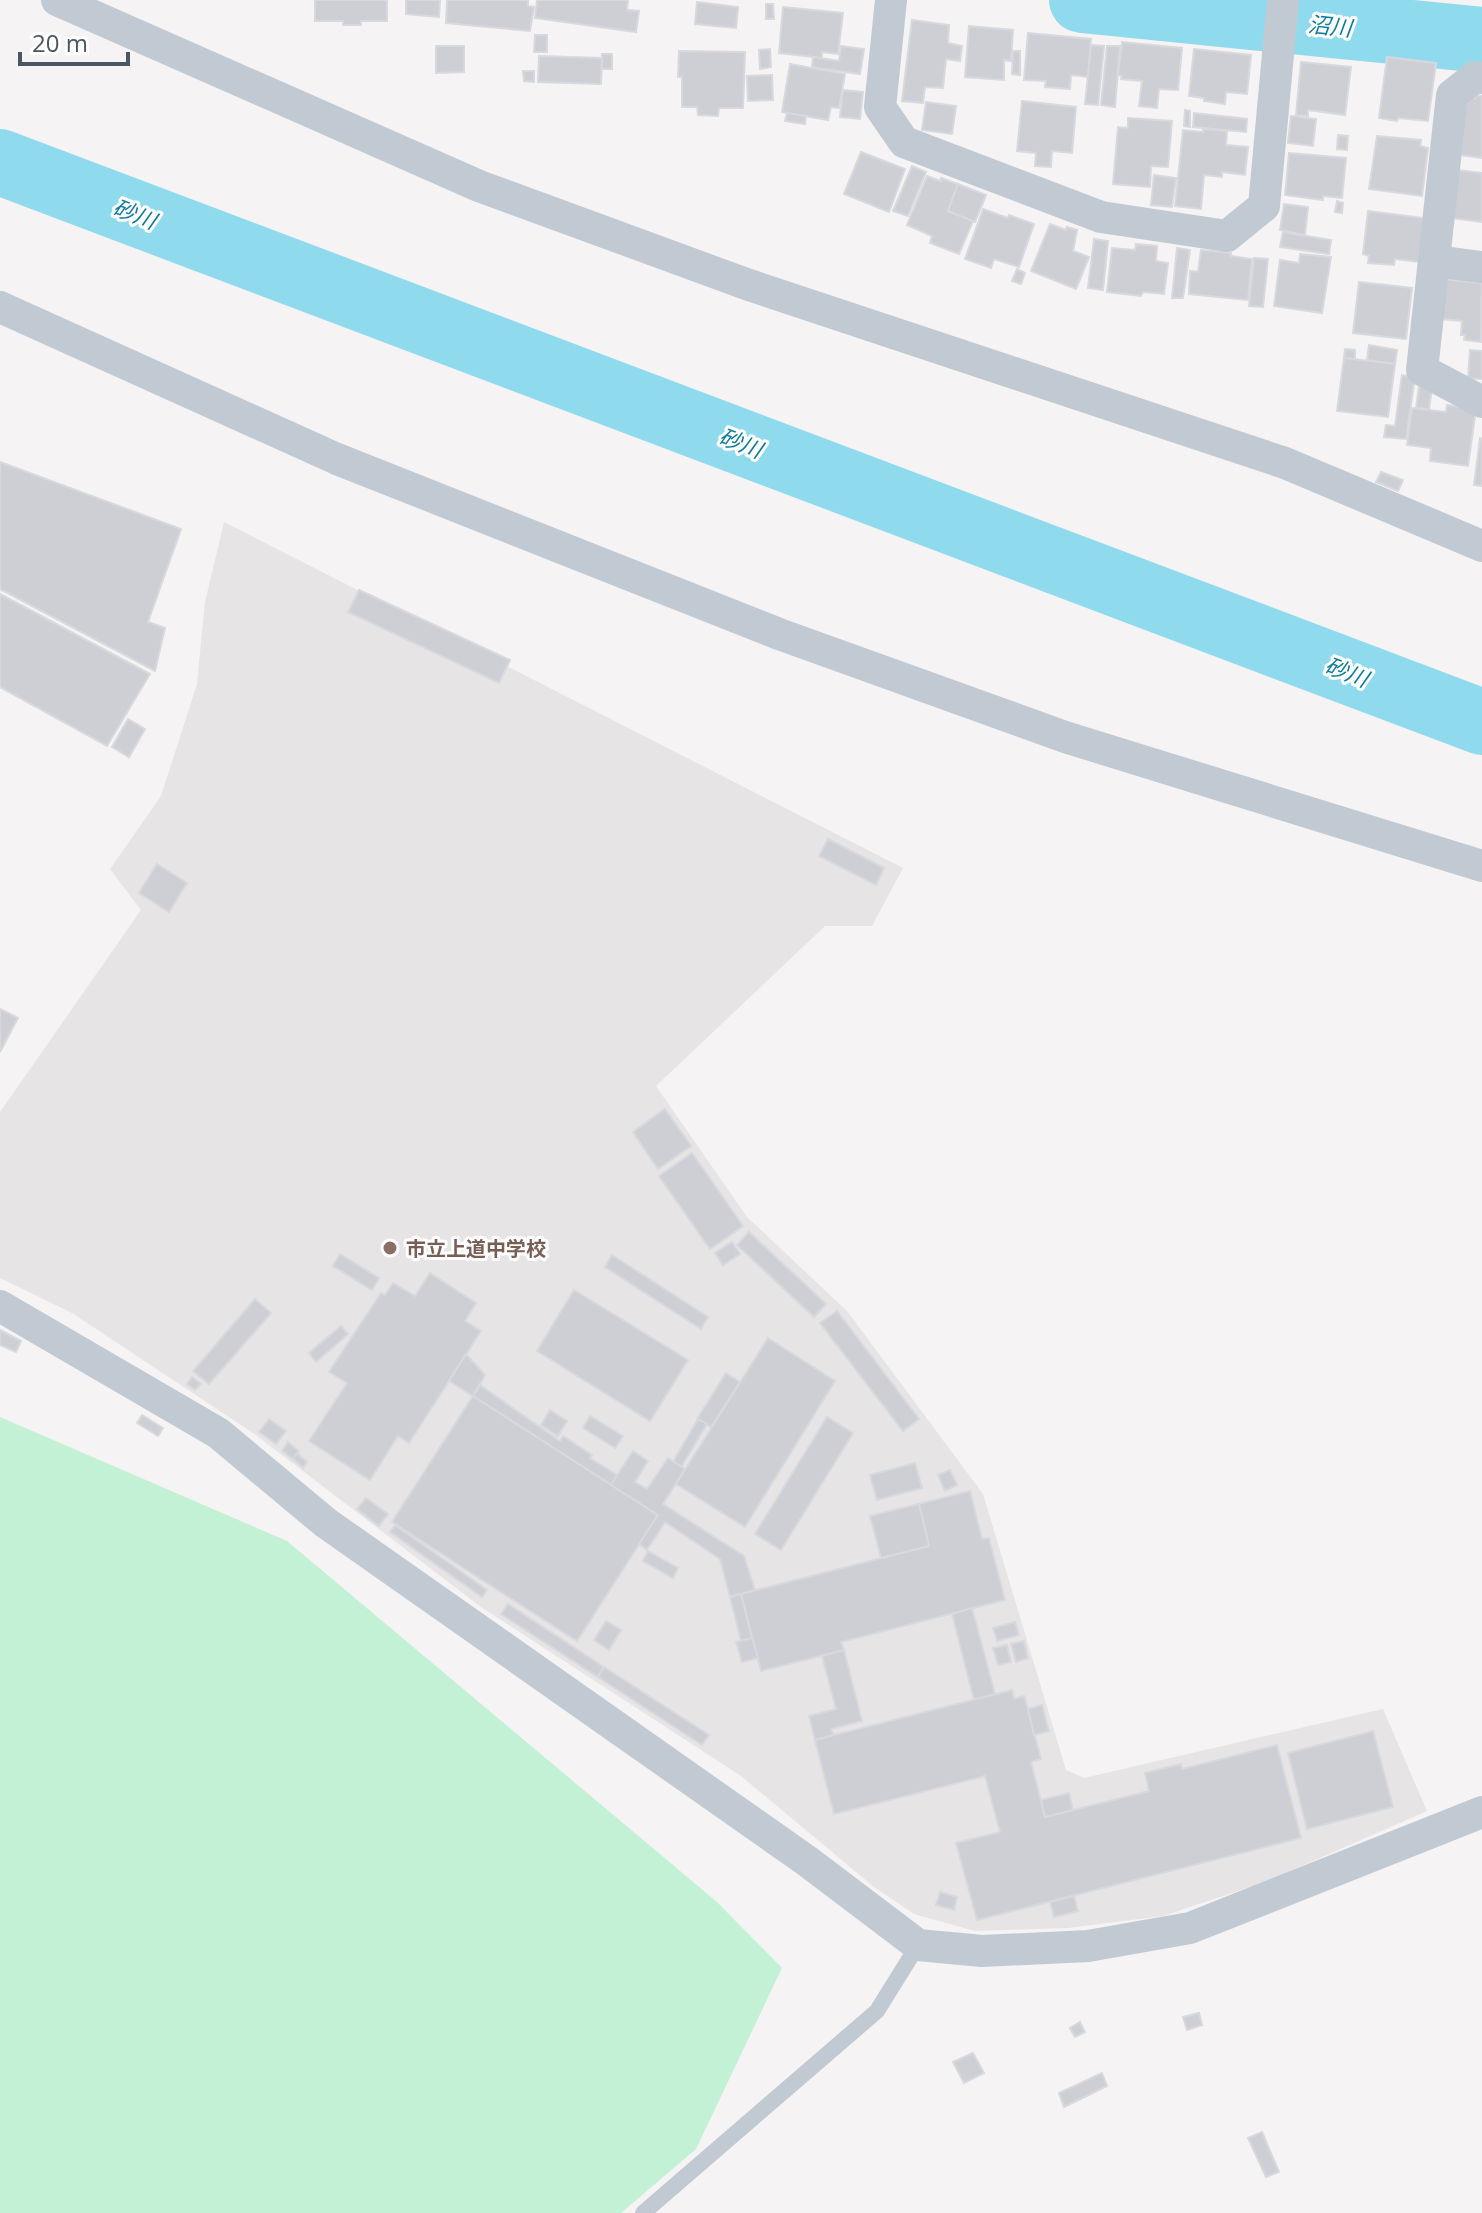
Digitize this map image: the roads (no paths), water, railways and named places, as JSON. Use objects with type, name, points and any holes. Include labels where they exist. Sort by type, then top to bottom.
[{"type":"street","points":[[57,0],[479,186],[749,285],[1285,463],[1482,546]]},
{"type":"street","points":[[891,0],[880,107],[904,142],[1101,217],[1227,236],[1264,206],[1283,0]]},
{"type":"street","points":[[1482,78],[1475,77],[1452,95],[1422,370],[1482,402]]},
{"type":"street","points":[[1434,261],[1482,267]]},
{"type":"street","points":[[0,307],[337,459],[779,634],[1065,737],[1482,866]]},
{"type":"street","points":[[0,1306],[218,1433],[326,1523],[807,1861],[918,1945],[982,1951],[1088,1946],[1190,1928],[1482,1812]]},
{"type":"lane","points":[[643,2213],[877,2011],[918,1945]]},
{"type":"waterway","name":"沼川","points":[[1082,0],[1482,40]]},
{"type":"waterway","points":[[1362,21],[1363,27]]},
{"type":"waterway","name":"砂川","points":[[0,162],[1482,722]]},
{"type":"place","name":"市立上道中学校","points":[[390,1248]]}]
